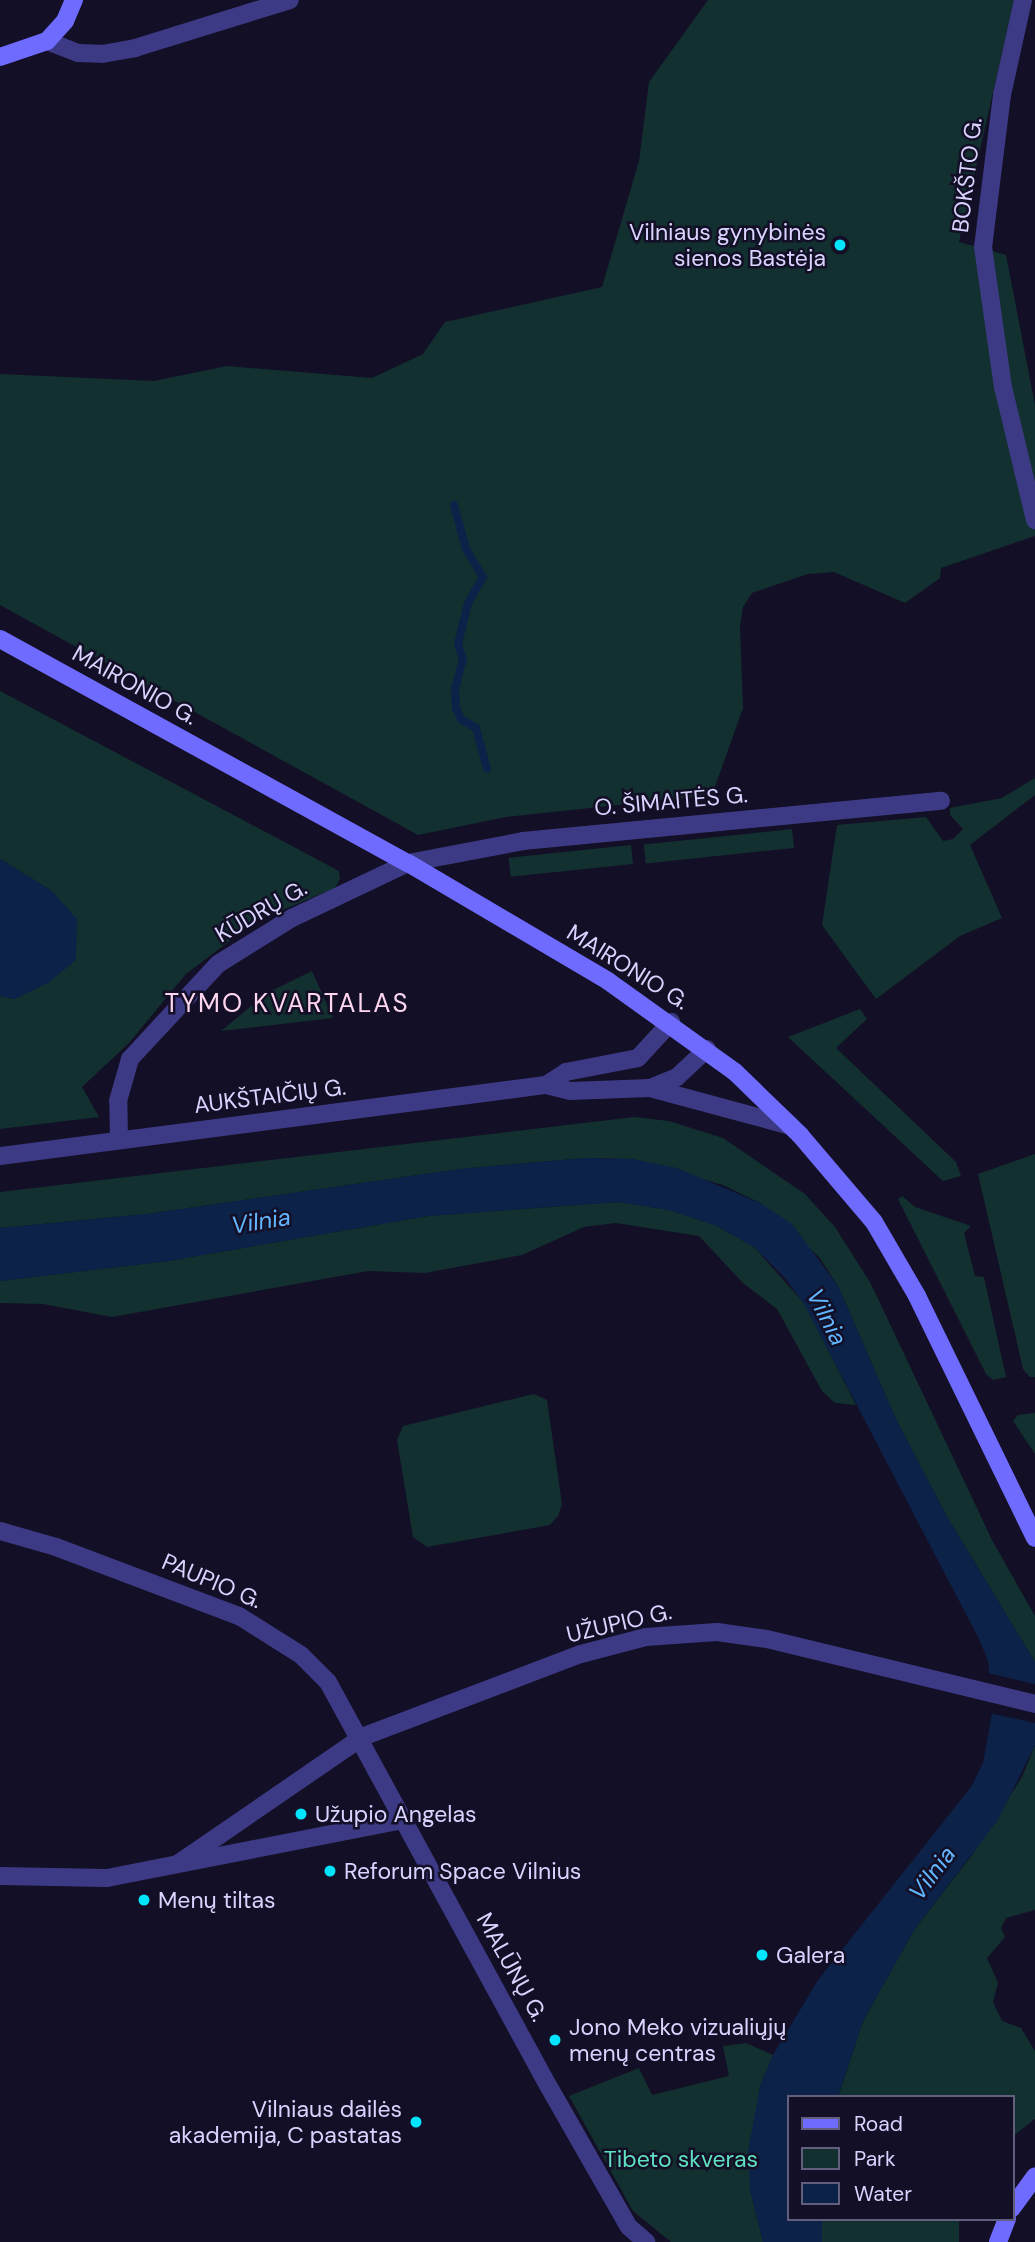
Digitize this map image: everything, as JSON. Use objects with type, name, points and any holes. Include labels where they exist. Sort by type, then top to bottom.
[{"type":"main road","points":[[0,57],[47,41],[65,21],[74,0]]},
{"type":"main road","name":"MAIRONIO G.","points":[[0,639],[408,863],[671,1022],[706,1049],[791,1126],[853,1194],[897,1259],[1035,1538]]},
{"type":"main road","points":[[1014,2205],[1035,2176]]},
{"type":"main road","points":[[998,2242],[1006,2221]]},
{"type":"street","points":[[47,41],[78,53],[102,54],[290,0]]},
{"type":"street","name":"BOKŠTO G.","points":[[1023,0],[1002,95],[983,247],[1003,387],[1035,520]]},
{"type":"street","name":"O. ŠIMAITĖS G.","points":[[408,863],[510,843],[942,800]]},
{"type":"street","name":"KŪDRŲ G.","points":[[119,1140],[118,1101],[130,1059],[218,964],[292,918],[408,863]]},
{"type":"street","name":"AUKŠTAIČIŲ G.","points":[[546,1085],[566,1072],[638,1058],[671,1022]]},
{"type":"street","name":"AUKŠTAIČIŲ G.","points":[[650,1088],[677,1077],[706,1049]]},
{"type":"street","name":"AUKŠTAIČIŲ G.","points":[[0,1156],[546,1085],[570,1091],[650,1088],[791,1126]]},
{"type":"street","name":"PAUPIO G.","points":[[0,1531],[201,1599],[273,1635],[328,1682],[362,1737]]},
{"type":"street","name":"UŽUPIO G.","points":[[179,1863],[362,1737],[581,1654],[681,1632],[767,1639],[1035,1704]]},
{"type":"street","points":[[362,1737],[404,1820]]},
{"type":"street","name":"UŽUPIO G.","points":[[0,1876],[107,1878],[404,1820]]},
{"type":"street","name":"MALŪNŲ G.","points":[[404,1820],[629,2227],[646,2242]]},
{"type":"green space","points":[[708,0],[1014,0],[959,242],[1006,255],[1035,405],[1035,536],[941,568],[940,578],[905,603],[834,572],[808,574],[752,593],[743,607],[740,627],[743,708],[712,795],[506,817],[418,835],[0,605],[0,374],[154,381],[227,366],[372,378],[423,354],[445,322],[602,287],[639,161],[649,82]]},
{"type":"green space","points":[[0,691],[339,871],[340,879],[335,888],[256,921],[186,974],[129,1043],[82,1087],[99,1117],[0,1129],[0,996],[15,999],[52,891],[0,859]]},
{"type":"green space","points":[[1035,778],[1035,795],[970,845],[1002,918],[960,936],[876,999],[822,925],[837,825],[926,817],[943,841],[953,839],[963,829],[950,815],[950,808],[1002,798]]},
{"type":"green space","points":[[792,829],[794,848],[646,863],[644,845]]},
{"type":"green space","points":[[631,845],[633,864],[511,877],[509,858]]},
{"type":"green space","points":[[312,971],[333,1018],[221,1031],[267,993]]},
{"type":"green space","points":[[860,1009],[867,1019],[836,1048],[956,1162],[961,1176],[943,1181],[788,1037]]},
{"type":"green space","points":[[634,1117],[669,1121],[723,1138],[805,1194],[835,1227],[871,1284],[993,1542],[1035,1616],[1035,1662],[946,1515],[896,1419],[838,1286],[819,1257],[760,1203],[723,1185],[633,1159],[584,1158],[460,1169],[147,1214],[0,1228],[0,1192]]},
{"type":"green space","points":[[1035,1154],[1035,1377],[1030,1377],[1023,1369],[978,1174]]},
{"type":"green space","points":[[902,1196],[915,1207],[971,1226],[964,1233],[975,1276],[984,1277],[1006,1377],[993,1380],[986,1374],[898,1199]]},
{"type":"green space","points":[[618,1202],[669,1210],[717,1226],[754,1247],[804,1303],[856,1405],[835,1403],[822,1391],[777,1309],[743,1283],[699,1236],[616,1223],[584,1227],[522,1255],[425,1273],[368,1271],[112,1317],[43,1304],[0,1303],[0,1281],[168,1261],[428,1216]]},
{"type":"green space","points":[[534,1394],[547,1400],[562,1504],[558,1516],[550,1525],[427,1547],[413,1537],[397,1440],[403,1426]]},
{"type":"green space","points":[[1035,1413],[1035,1454],[1013,1421],[1018,1415]]},
{"type":"green space","points":[[1035,1745],[1035,1910],[1006,1918],[1001,1928],[1005,1937],[987,1958],[998,1983],[993,2002],[1002,2021],[1021,2028],[1035,2051],[1035,2119],[1014,2135],[1014,2095],[839,2095],[863,2021],[914,1930],[972,1855],[1022,1777]]},
{"type":"green space","name":"Tibeto skveras","points":[[746,2043],[773,2055],[760,2086],[750,2190],[763,2242],[671,2242],[633,2211],[569,2096],[639,2068],[652,2095],[729,2076],[723,2046]]},
{"type":"green space","points":[[822,2221],[959,2221],[959,2242],[822,2242]]},
{"type":"water","points":[[0,859],[52,891],[77,919],[76,960],[48,983],[15,999],[0,996]]},
{"type":"water","name":"Vilnia","points":[[584,1158],[633,1159],[677,1168],[760,1203],[792,1224],[838,1286],[896,1419],[946,1515],[1035,1662],[1035,1745],[998,1820],[914,1930],[863,2021],[839,2095],[786,2095],[786,2221],[822,2221],[822,2242],[763,2242],[750,2190],[748,2151],[760,2086],[773,2055],[818,1980],[971,1787],[983,1763],[992,1713],[988,1661],[979,1639],[804,1304],[785,1278],[754,1247],[717,1226],[669,1210],[618,1202],[428,1216],[168,1261],[0,1281],[0,1228],[147,1214],[460,1169]]},
{"type":"pier","points":[[987,1673],[1035,1684],[1035,1723],[989,1713]]},
{"type":"waterway","points":[[454,505],[466,549],[483,577],[468,603],[458,644],[463,659],[455,688],[456,708],[461,719],[476,728],[487,769]]},
{"type":"place","name":"Vilniaus gynybinės sienos Bastėja","points":[[840,245]]},
{"type":"place","name":"Užupio Angelas","points":[[301,1814]]},
{"type":"place","name":"Reforum Space Vilnius","points":[[330,1871]]},
{"type":"place","name":"Menų tiltas","points":[[144,1900]]},
{"type":"place","name":"Galera","points":[[762,1955]]},
{"type":"place","name":"Jono Meko vizualiųjų menų centras","points":[[555,2040]]},
{"type":"place","name":"Vilniaus dailės akademija, C pastatas","points":[[416,2122]]},
{"type":"district","name":"TYMO KVARTALAS","points":[[287,1004]]}]
